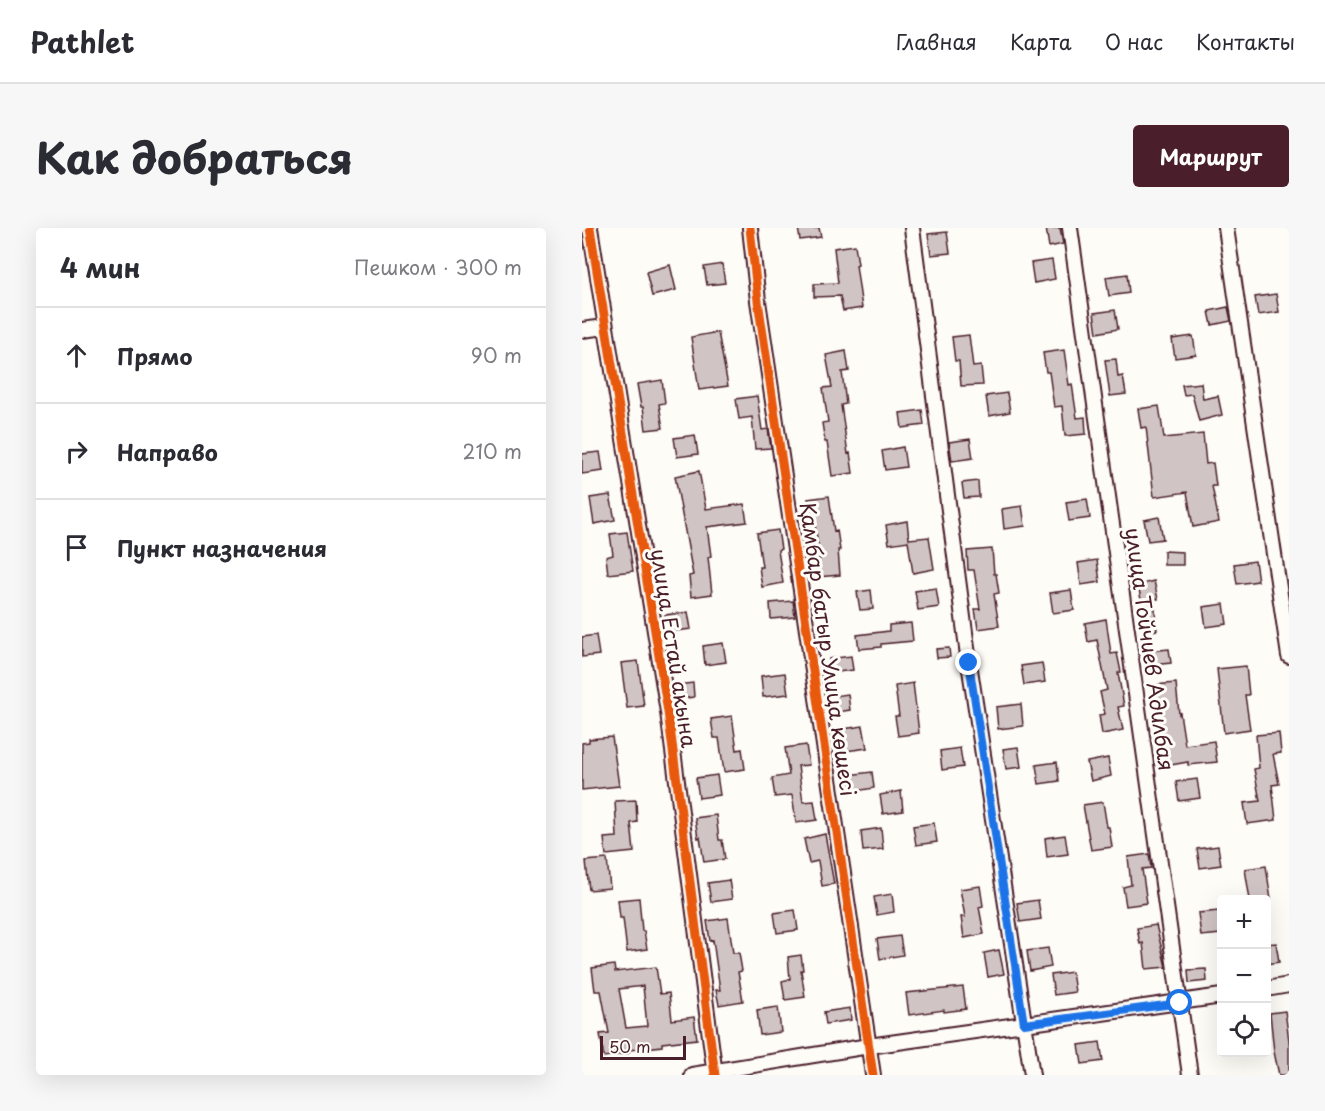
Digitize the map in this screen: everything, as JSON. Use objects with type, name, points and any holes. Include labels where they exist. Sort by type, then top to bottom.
[{"type":"street","name":"улица Естай акына","points":[[590,228],[668,712],[715,1073]]},
{"type":"street","name":"Қамбар батыр Улица көшесі","points":[[750,228],[758,301],[873,1075]]},
{"type":"street","points":[[912,228],[969,663],[1032,1075]]},
{"type":"street","name":"улица Тойчиев Адилбая","points":[[1070,228],[1190,1075]]},
{"type":"street","points":[[1226,228],[1289,656]]},
{"type":"street","points":[[582,330],[605,327]]},
{"type":"street","points":[[1271,988],[1289,986]]},
{"type":"street","points":[[692,1075],[869,1046],[1217,997]]},
{"type":"building","points":[[798,228],[819,228],[821,237],[800,240]]},
{"type":"building","points":[[1046,228],[1060,228],[1063,244],[1049,247]]},
{"type":"building","points":[[947,232],[950,253],[931,255],[928,234]]},
{"type":"building","points":[[855,245],[862,308],[843,311],[840,296],[814,297],[814,284],[838,283],[834,248]]},
{"type":"building","points":[[1052,260],[1055,279],[1034,283],[1031,263]]},
{"type":"building","points":[[722,264],[725,283],[707,285],[704,267]]},
{"type":"building","points":[[670,265],[676,290],[652,296],[646,272]]},
{"type":"building","points":[[1127,274],[1129,293],[1109,296],[1106,277]]},
{"type":"building","points":[[1276,294],[1279,312],[1258,315],[1255,297]]},
{"type":"building","points":[[1228,307],[1231,321],[1212,325],[1209,311]]},
{"type":"building","points":[[1115,310],[1118,329],[1097,333],[1094,313]]},
{"type":"building","points":[[718,332],[728,386],[699,390],[691,337]]},
{"type":"building","points":[[969,335],[973,367],[981,366],[983,385],[961,386],[959,361],[955,361],[952,337]]},
{"type":"building","points":[[1193,336],[1196,355],[1175,358],[1172,339]]},
{"type":"building","points":[[1064,350],[1077,418],[1085,417],[1086,434],[1065,436],[1062,406],[1054,407],[1049,372],[1046,372],[1043,353]]},
{"type":"building","points":[[846,351],[849,371],[842,372],[846,404],[841,405],[853,473],[832,476],[822,423],[828,422],[823,388],[832,387],[826,355]]},
{"type":"building","points":[[1116,359],[1118,377],[1123,376],[1126,394],[1110,396],[1105,360]]},
{"type":"building","points":[[662,380],[665,403],[659,404],[663,428],[646,430],[637,384]]},
{"type":"building","points":[[1201,383],[1203,399],[1218,396],[1222,415],[1199,421],[1192,394],[1184,395],[1182,385]]},
{"type":"building","points":[[1007,393],[1010,412],[989,416],[986,396]]},
{"type":"building","points":[[757,396],[762,430],[768,429],[771,448],[755,449],[752,417],[739,419],[736,399]]},
{"type":"building","points":[[1159,406],[1164,438],[1203,434],[1206,464],[1213,463],[1216,486],[1212,486],[1219,522],[1193,527],[1187,492],[1154,497],[1146,427],[1141,428],[1138,409]]},
{"type":"building","points":[[922,410],[924,425],[902,428],[900,413]]},
{"type":"building","points":[[695,435],[698,454],[677,457],[674,438]]},
{"type":"building","points":[[970,439],[973,458],[952,461],[949,442]]},
{"type":"building","points":[[903,447],[906,467],[885,470],[882,451]]},
{"type":"building","points":[[600,452],[603,471],[582,474],[582,454]]},
{"type":"building","points":[[699,471],[706,509],[744,504],[747,522],[707,527],[711,556],[708,557],[712,594],[691,597],[689,576],[693,575],[675,476]]},
{"type":"building","points":[[978,481],[979,497],[964,498],[962,483]]},
{"type":"building","points":[[610,495],[615,520],[594,524],[590,498]]},
{"type":"building","points":[[829,496],[834,531],[837,530],[840,550],[838,550],[840,575],[817,577],[815,559],[820,559],[814,518],[811,519],[808,499]]},
{"type":"building","points":[[1087,499],[1090,518],[1069,521],[1066,502]]},
{"type":"building","points":[[1022,506],[1025,526],[1004,529],[1002,509]]},
{"type":"building","points":[[1159,517],[1163,539],[1148,541],[1144,520]]},
{"type":"building","points":[[907,521],[909,539],[929,537],[934,569],[913,573],[908,541],[889,544],[886,525]]},
{"type":"building","points":[[778,530],[781,549],[778,550],[783,583],[762,587],[759,567],[762,567],[757,533]]},
{"type":"building","points":[[627,532],[633,571],[608,574],[606,557],[613,555],[610,534]]},
{"type":"building","points":[[992,549],[994,574],[996,574],[999,593],[994,594],[999,626],[978,629],[975,609],[980,609],[974,570],[968,570],[967,551]]},
{"type":"building","points":[[1164,551],[1183,552],[1183,565],[1164,565]]},
{"type":"building","points":[[1097,560],[1100,582],[1081,585],[1078,563]]},
{"type":"building","points":[[1255,561],[1258,581],[1237,584],[1234,564]]},
{"type":"building","points":[[1154,581],[1158,599],[1154,599],[1157,630],[1144,632],[1138,585]]},
{"type":"building","points":[[936,588],[939,607],[918,610],[915,591]]},
{"type":"building","points":[[871,590],[873,609],[860,610],[857,592]]},
{"type":"building","points":[[1071,590],[1074,610],[1053,613],[1050,593]]},
{"type":"building","points":[[793,601],[795,617],[771,619],[770,603]]},
{"type":"building","points":[[1224,604],[1227,624],[1206,627],[1203,607]]},
{"type":"building","points":[[688,612],[691,629],[667,632],[665,615]]},
{"type":"building","points":[[1106,619],[1111,654],[1117,653],[1121,672],[1118,673],[1124,706],[1118,707],[1123,730],[1102,734],[1099,715],[1105,714],[1100,692],[1107,690],[1097,640],[1088,642],[1085,623]]},
{"type":"building","points":[[911,623],[913,641],[859,649],[857,635],[889,631],[889,625]]},
{"type":"building","points":[[596,635],[599,655],[582,657],[582,637]]},
{"type":"building","points":[[723,643],[726,662],[705,665],[703,646]]},
{"type":"building","points":[[949,648],[950,657],[937,658],[936,649]]},
{"type":"building","points":[[1169,649],[1171,663],[1152,665],[1150,651]]},
{"type":"building","points":[[851,656],[853,670],[830,673],[829,659]]},
{"type":"building","points":[[638,661],[644,706],[627,708],[621,663]]},
{"type":"building","points":[[1042,663],[1045,682],[1024,685],[1021,666]]},
{"type":"building","points":[[1246,666],[1249,695],[1245,695],[1250,729],[1224,733],[1217,669]]},
{"type":"building","points":[[785,673],[788,694],[763,697],[761,676]]},
{"type":"building","points":[[693,683],[694,697],[679,699],[677,685]]},
{"type":"building","points":[[913,683],[919,733],[898,736],[895,716],[899,716],[895,686]]},
{"type":"building","points":[[1176,683],[1185,745],[1214,741],[1217,762],[1188,765],[1188,762],[1160,767],[1157,747],[1165,746],[1154,685]]},
{"type":"building","points":[[848,694],[850,710],[830,713],[827,697]]},
{"type":"building","points":[[1021,704],[1023,726],[998,729],[996,707]]},
{"type":"building","points":[[732,716],[737,750],[742,749],[745,769],[724,772],[719,738],[714,738],[711,719]]},
{"type":"building","points":[[863,726],[867,748],[846,751],[843,729]]},
{"type":"building","points":[[1279,733],[1281,753],[1273,754],[1279,784],[1272,785],[1276,820],[1247,824],[1244,803],[1260,801],[1254,769],[1259,768],[1256,735]]},
{"type":"building","points":[[612,737],[619,786],[582,790],[582,743],[589,742],[589,739]]},
{"type":"building","points":[[806,745],[809,765],[798,766],[803,802],[814,801],[817,820],[796,823],[792,795],[775,797],[772,778],[789,775],[785,748]]},
{"type":"building","points":[[1018,747],[1021,767],[1006,769],[1003,749]]},
{"type":"building","points":[[960,748],[963,767],[942,770],[940,751]]},
{"type":"building","points":[[1108,758],[1111,776],[1091,781],[1087,762]]},
{"type":"building","points":[[1057,762],[1059,781],[1039,784],[1036,765]]},
{"type":"building","points":[[872,772],[874,788],[851,792],[848,775]]},
{"type":"building","points":[[717,775],[720,795],[699,798],[696,778]]},
{"type":"building","points":[[1197,779],[1200,798],[1179,801],[1176,782]]},
{"type":"building","points":[[901,791],[903,811],[883,814],[880,795]]},
{"type":"building","points":[[636,800],[637,822],[631,823],[634,852],[606,855],[604,838],[617,837],[615,801]]},
{"type":"building","points":[[1103,802],[1112,847],[1091,850],[1083,805]]},
{"type":"building","points":[[716,815],[719,840],[722,840],[725,859],[704,862],[695,818]]},
{"type":"building","points":[[934,823],[937,842],[916,845],[913,826]]},
{"type":"building","points":[[881,828],[883,849],[863,851],[861,831]]},
{"type":"building","points":[[825,834],[834,884],[822,886],[818,861],[809,863],[804,839]]},
{"type":"building","points":[[1065,835],[1068,854],[1047,857],[1045,838]]},
{"type":"building","points":[[1218,846],[1221,865],[1200,868],[1197,849]]},
{"type":"building","points":[[1149,854],[1151,868],[1142,869],[1147,903],[1126,906],[1123,887],[1131,885],[1128,857]]},
{"type":"building","points":[[607,859],[610,888],[589,890],[586,861]]},
{"type":"building","points":[[1266,866],[1270,895],[1249,895],[1245,869]]},
{"type":"building","points":[[729,880],[732,899],[711,902],[708,883]]},
{"type":"building","points":[[980,886],[983,906],[979,907],[984,934],[964,938],[961,917],[965,917],[960,889]]},
{"type":"building","points":[[892,894],[894,912],[877,915],[874,897]]},
{"type":"building","points":[[639,898],[642,931],[644,931],[647,949],[627,952],[623,918],[620,918],[618,900]]},
{"type":"building","points":[[1038,900],[1041,919],[1020,922],[1017,903]]},
{"type":"building","points":[[795,910],[798,930],[777,933],[774,913]]},
{"type":"building","points":[[1217,911],[1217,934],[1201,936],[1198,913]]},
{"type":"building","points":[[728,918],[733,953],[739,953],[742,971],[738,972],[743,1001],[719,1005],[716,990],[720,990],[713,940],[710,941],[707,921]]},
{"type":"building","points":[[1156,925],[1166,967],[1146,969],[1143,943],[1140,944],[1137,928]]},
{"type":"building","points":[[900,936],[903,955],[880,959],[877,939]]},
{"type":"building","points":[[1276,943],[1279,962],[1271,963],[1271,944]]},
{"type":"building","points":[[1048,948],[1051,967],[1030,971],[1027,951]]},
{"type":"building","points":[[999,950],[1004,974],[988,977],[984,953]]},
{"type":"building","points":[[801,955],[805,997],[785,1000],[782,981],[790,979],[788,957]]},
{"type":"building","points":[[614,965],[615,972],[656,967],[660,994],[669,993],[672,1020],[694,1017],[697,1039],[662,1043],[662,1046],[629,1050],[629,1053],[604,1057],[600,1034],[609,1033],[601,991],[595,991],[592,968]],"holes":[[[643,986],[647,1026],[626,1028],[619,989]]]},
{"type":"building","points":[[1206,969],[1207,981],[1189,983],[1188,970]]},
{"type":"building","points":[[1072,972],[1075,992],[1054,995],[1051,975]]},
{"type":"building","points":[[963,987],[966,1009],[909,1015],[906,993]]},
{"type":"building","points":[[778,1007],[781,1032],[760,1035],[757,1010]]},
{"type":"building","points":[[850,1008],[851,1020],[826,1024],[824,1012]]},
{"type":"building","points":[[1285,1011],[1289,1041],[1289,1075],[1279,1075],[1274,1052],[1271,1013]]},
{"type":"building","points":[[1100,1042],[1103,1061],[1082,1064],[1079,1045]]},
{"type":"cycle path","points":[[590,228],[668,712],[715,1075]]},
{"type":"cycle path","points":[[750,228],[758,301],[873,1075]]},
{"type":"route","points":[[969,663],[1024,1024],[1180,1003]]}]
